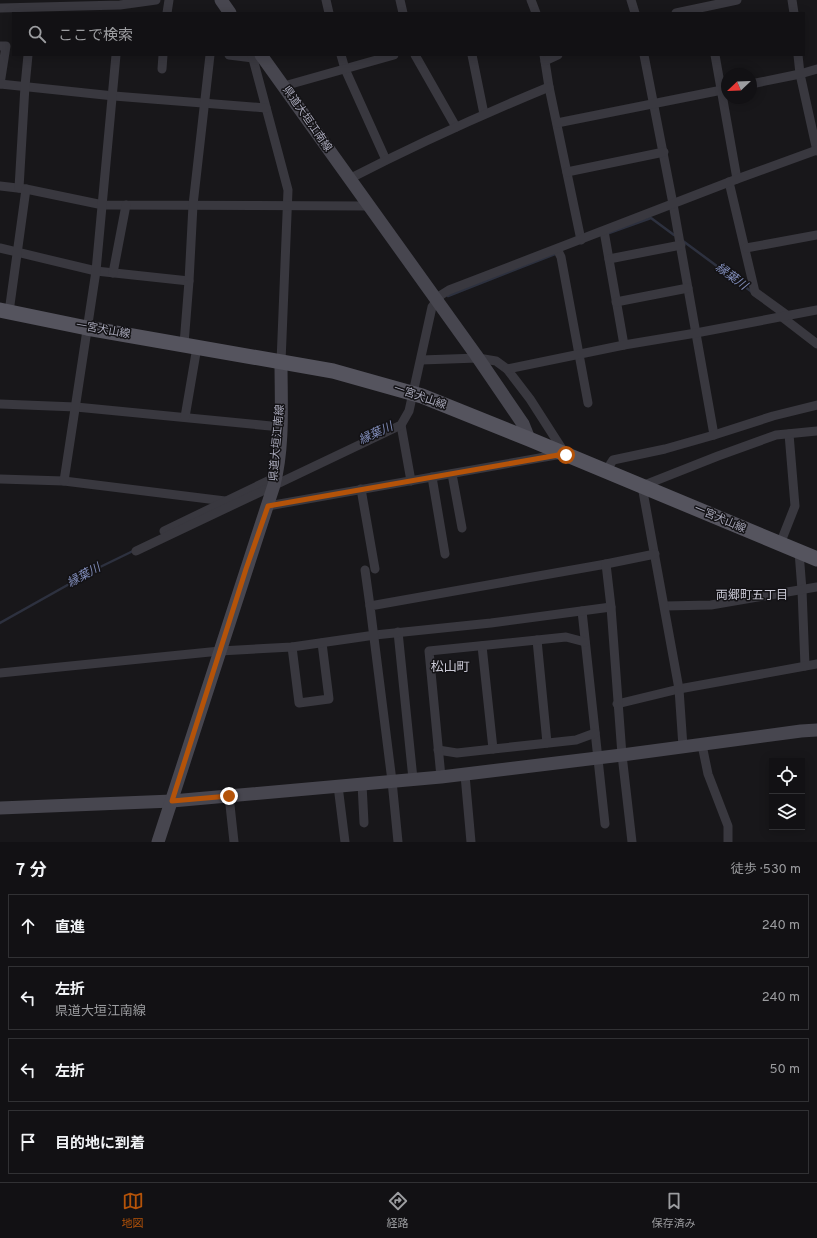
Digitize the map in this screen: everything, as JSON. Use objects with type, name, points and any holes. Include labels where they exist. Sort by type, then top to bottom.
[{"type":"main road","points":[[221,0],[229,12]]},
{"type":"main road","name":"県道大垣江南線","points":[[255,56],[284,86],[478,358],[523,424],[529,439]]},
{"type":"main road","name":"一宮犬山線","points":[[4,311],[87,328],[333,371],[414,394],[529,439],[817,559]]},
{"type":"main road","name":"県道大垣江南線","points":[[158,842],[275,481],[281,428],[282,362]]},
{"type":"main road","points":[[0,808],[172,801],[465,775],[817,730]]},
{"type":"street","points":[[0,8],[33,6],[120,6],[156,0]]},
{"type":"street","points":[[168,12],[169,0]]},
{"type":"street","points":[[326,0],[329,12]]},
{"type":"street","points":[[400,0],[403,12]]},
{"type":"street","points":[[531,0],[536,12]]},
{"type":"street","points":[[631,0],[634,12]]},
{"type":"street","points":[[681,12],[737,0]]},
{"type":"street","points":[[792,0],[794,12]]},
{"type":"street","points":[[0,46],[6,46],[0,84],[114,96],[266,108]]},
{"type":"street","points":[[4,311],[17,252],[23,188],[25,86],[28,56]]},
{"type":"street","points":[[64,481],[96,271],[114,96],[116,56]]},
{"type":"street","points":[[162,68],[163,56]]},
{"type":"street","points":[[185,417],[190,346],[189,281],[193,205],[210,56]]},
{"type":"street","points":[[255,56],[266,108],[288,190],[282,362]]},
{"type":"street","points":[[341,56],[345,70],[386,160]]},
{"type":"street","points":[[284,86],[391,56]]},
{"type":"street","points":[[416,56],[456,127]]},
{"type":"street","points":[[472,56],[484,114]]},
{"type":"street","points":[[644,56],[674,204],[714,435]]},
{"type":"street","points":[[715,56],[721,78]]},
{"type":"street","points":[[136,551],[175,529],[224,505],[401,425],[409,411],[414,394],[432,307],[441,295],[449,290],[733,180],[817,150],[800,74],[798,56]]},
{"type":"street","points":[[545,58],[549,87],[581,240]]},
{"type":"street","points":[[757,83],[817,69]]},
{"type":"street","points":[[349,179],[484,114],[549,87]]},
{"type":"street","points":[[557,123],[721,91]]},
{"type":"street","points":[[725,104],[733,180],[755,292],[817,344]]},
{"type":"street","points":[[567,172],[664,152]]},
{"type":"street","points":[[0,186],[23,188],[103,205],[369,206]]},
{"type":"street","points":[[113,273],[126,205]]},
{"type":"street","points":[[604,231],[624,345]]},
{"type":"street","points":[[746,248],[817,235]]},
{"type":"street","points":[[609,259],[681,245]]},
{"type":"street","points":[[0,248],[96,271],[189,281]]},
{"type":"street","points":[[557,249],[561,257],[588,403]]},
{"type":"street","points":[[616,302],[688,288]]},
{"type":"street","points":[[507,369],[624,345],[817,310]]},
{"type":"street","points":[[268,506],[565,454],[530,399],[507,369],[496,361],[478,358],[421,360]]},
{"type":"street","points":[[0,404],[76,407],[281,428]]},
{"type":"street","points":[[606,471],[613,460],[665,449],[773,416],[817,405]]},
{"type":"street","points":[[401,425],[411,481]]},
{"type":"street","points":[[683,747],[679,689],[642,486],[776,435],[817,431]]},
{"type":"street","points":[[780,544],[795,506],[789,434]]},
{"type":"street","points":[[452,474],[462,528]]},
{"type":"street","points":[[432,477],[445,554]]},
{"type":"street","points":[[0,479],[64,481],[224,505]]},
{"type":"street","points":[[361,489],[375,569]]},
{"type":"street","points":[[147,539],[175,529]]},
{"type":"street","points":[[799,552],[805,666]]},
{"type":"street","points":[[370,606],[655,554]]},
{"type":"street","points":[[606,564],[611,607],[617,704],[632,842]]},
{"type":"street","points":[[365,570],[375,635],[398,842]]},
{"type":"street","points":[[665,606],[711,605],[817,587]]},
{"type":"street","points":[[0,673],[220,651],[292,647],[398,632],[491,623],[611,607]]},
{"type":"street","points":[[582,611],[605,824]]},
{"type":"street","points":[[398,632],[413,779]]},
{"type":"street","points":[[441,777],[429,651],[566,637],[585,642]]},
{"type":"street","points":[[537,640],[547,743]]},
{"type":"street","points":[[292,647],[299,703],[329,699],[322,643]]},
{"type":"street","points":[[482,646],[493,750]]},
{"type":"street","points":[[617,704],[679,689],[817,664]]},
{"type":"street","points":[[438,750],[457,753],[493,750],[576,740],[595,733]]},
{"type":"street","points":[[702,744],[708,774],[728,826],[728,842]]},
{"type":"street","points":[[465,775],[471,842]]},
{"type":"street","points":[[362,784],[364,823]]},
{"type":"street","points":[[338,786],[345,842]]},
{"type":"street","points":[[229,796],[234,842]]},
{"type":"waterway","name":"縁葉川","points":[[609,233],[651,218],[674,235]]},
{"type":"waterway","name":"縁葉川","points":[[683,241],[752,292]]},
{"type":"waterway","name":"縁葉川","points":[[448,296],[555,254]]},
{"type":"waterway","name":"縁葉川","points":[[0,623],[96,569],[133,551]]},
{"type":"district","name":"両郷町五丁目","points":[[752,596]]},
{"type":"district","name":"松山町","points":[[450,668]]},
{"type":"route","points":[[229,796],[172,801],[246,569],[268,506],[564,454],[566,455]]}]
